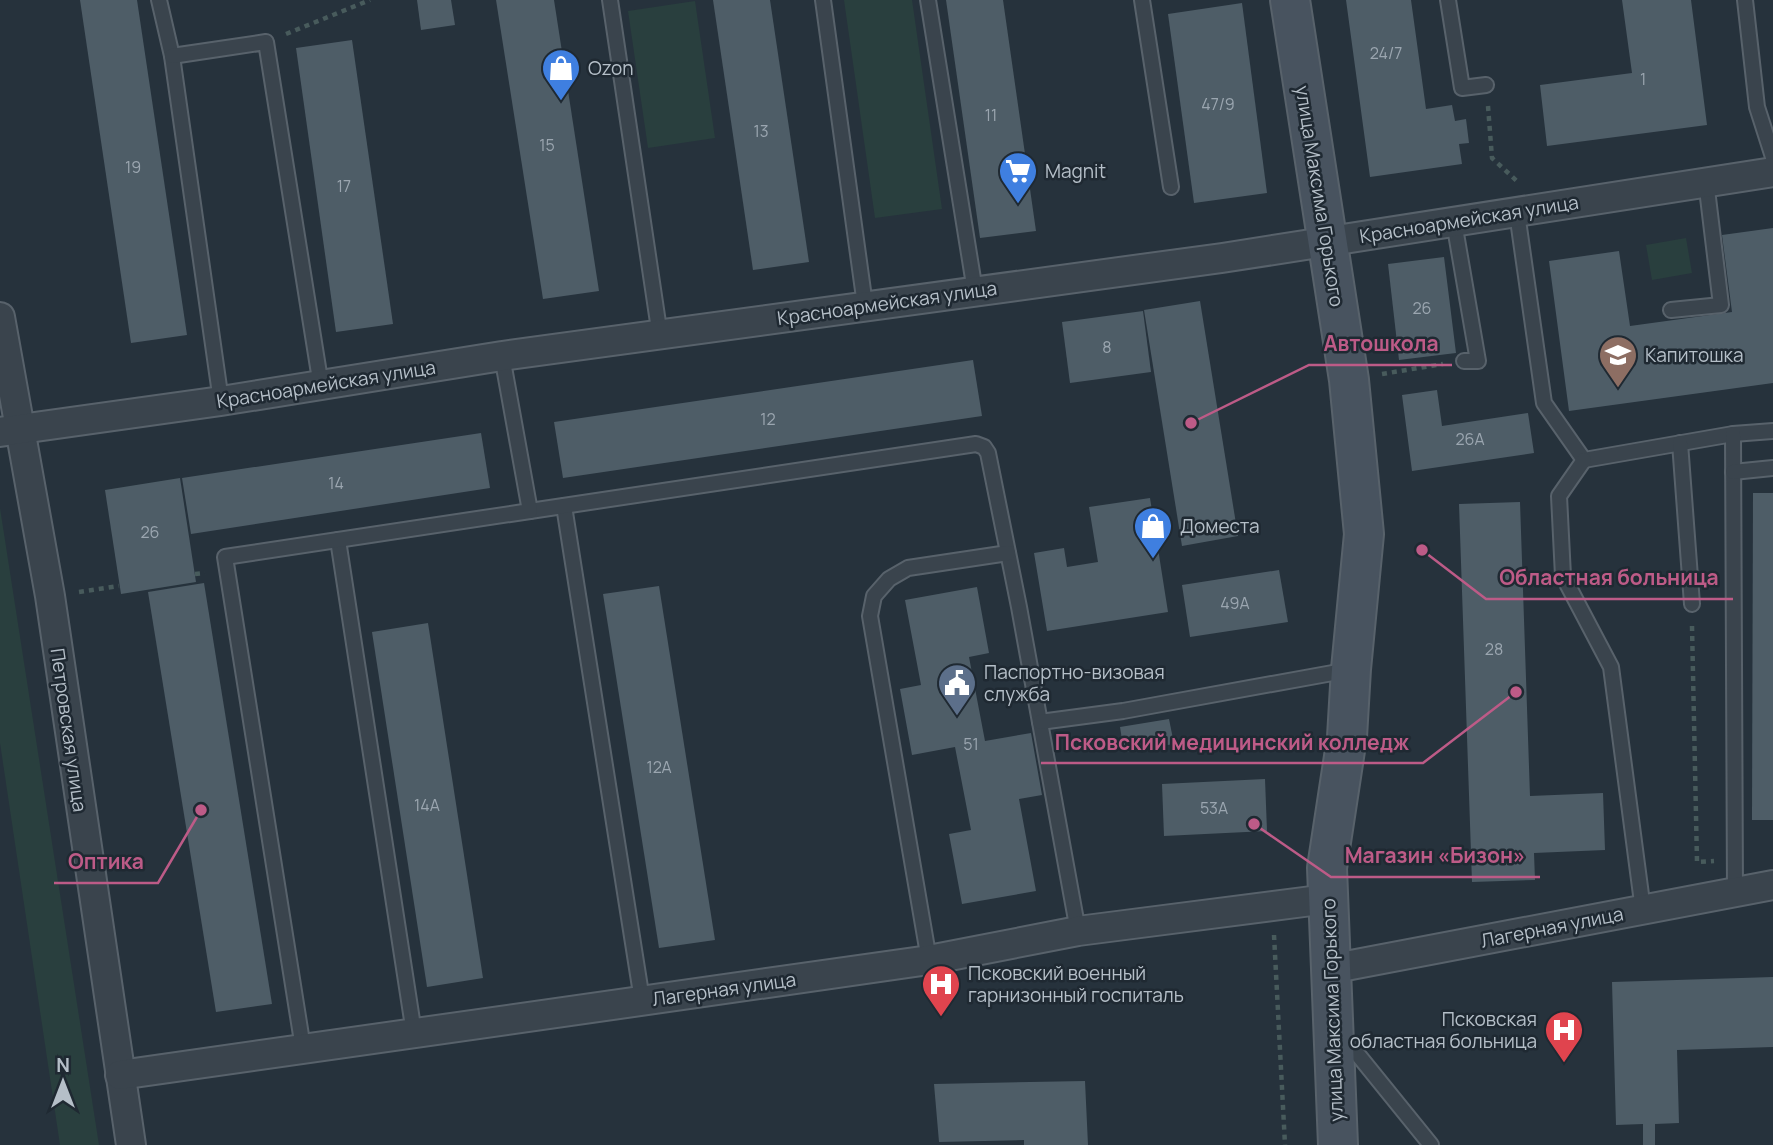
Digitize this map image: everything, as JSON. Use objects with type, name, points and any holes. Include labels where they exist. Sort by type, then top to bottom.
[{"type":"main road","name":"улица Максима Горького","points":[[1290,0],[1349,380],[1364,534],[1347,737],[1327,868],[1338,1145]]},
{"type":"street","name":"Красноармейская улица","points":[[9,431],[321,386],[502,356],[1327,242],[1773,172]]},
{"type":"street","name":"Петровская улица","points":[[0,317],[9,431],[50,596],[131,1145]]},
{"type":"street","name":"Лагерная улица","points":[[1330,969],[1773,885]]},
{"type":"street","name":"Лагерная улица","points":[[120,1075],[929,960],[1077,931],[1327,899]]},
{"type":"lane","points":[[159,0],[172,56],[221,401]]},
{"type":"lane","points":[[610,0],[660,336]]},
{"type":"lane","points":[[823,0],[865,305]]},
{"type":"lane","points":[[928,0],[975,291]]},
{"type":"lane","points":[[1142,0],[1171,187]]},
{"type":"lane","points":[[1448,0],[1462,88],[1486,85]]},
{"type":"lane","points":[[1745,0],[1757,107],[1773,157]]},
{"type":"lane","points":[[172,56],[265,42],[321,386]]},
{"type":"lane","points":[[1671,310],[1720,305],[1706,181]]},
{"type":"lane","points":[[1517,213],[1544,403],[1584,460]]},
{"type":"lane","points":[[1454,222],[1478,361],[1464,361]]},
{"type":"lane","points":[[502,356],[530,511]]},
{"type":"lane","points":[[1643,910],[1611,667],[1563,576],[1559,496],[1584,460],[1680,443],[1773,431]]},
{"type":"lane","points":[[1733,435],[1735,892]]},
{"type":"lane","points":[[1680,443],[1692,604]]},
{"type":"lane","points":[[303,1048],[225,557],[976,444],[984,447],[988,453],[1008,553],[1077,931]]},
{"type":"lane","points":[[1734,472],[1773,467]]},
{"type":"lane","points":[[564,506],[642,1000]]},
{"type":"lane","points":[[338,540],[414,1033]]},
{"type":"lane","points":[[929,960],[870,616],[874,596],[889,579],[908,568],[1008,553]]},
{"type":"lane","points":[[1040,722],[1123,711],[1351,669]]},
{"type":"lane","points":[[1332,1023],[1431,1145]]},
{"type":"path","points":[[265,42],[370,0]]},
{"type":"path","points":[[1486,85],[1492,158],[1546,207]]},
{"type":"path","points":[[1349,380],[1464,361]]},
{"type":"path","points":[[50,596],[119,586]]},
{"type":"path","points":[[1692,604],[1697,862]]},
{"type":"path","points":[[1272,906],[1285,1145]]},
{"type":"green space","points":[[844,0],[912,0],[942,209],[875,218]]},
{"type":"green space","points":[[695,1],[715,138],[648,148],[628,11]]},
{"type":"green space","points":[[1686,238],[1692,273],[1652,280],[1646,245]]},
{"type":"green space","points":[[0,508],[99,1145],[60,1145],[0,743]]},
{"type":"building","points":[[80,0],[137,0],[187,335],[131,343]]},
{"type":"building","points":[[417,0],[451,0],[455,25],[421,30]]},
{"type":"building","points":[[496,0],[554,0],[599,291],[543,299]]},
{"type":"building","points":[[713,0],[770,0],[809,262],[753,270]]},
{"type":"building","points":[[946,0],[1003,0],[1036,231],[980,238]]},
{"type":"building","points":[[1346,0],[1411,0],[1426,109],[1452,105],[1455,121],[1466,119],[1469,143],[1459,144],[1462,164],[1370,177]]},
{"type":"building","points":[[1622,0],[1691,0],[1707,125],[1547,146],[1540,85],[1632,73]]},
{"type":"building","points":[[1242,3],[1267,193],[1194,203],[1168,14]]},
{"type":"building","points":[[352,40],[393,324],[336,332],[296,48]]},
{"type":"building","points":[[1773,228],[1773,383],[1569,411],[1549,261],[1619,251],[1630,326],[1732,312],[1722,235]]},
{"type":"building","points":[[1444,257],[1456,353],[1399,360],[1388,264]]},
{"type":"building","points":[[1200,301],[1238,536],[1182,546],[1144,310]]},
{"type":"building","points":[[1143,311],[1151,372],[1070,383],[1062,322]]},
{"type":"building","points":[[973,360],[982,416],[563,478],[554,422]]},
{"type":"building","points":[[1437,390],[1442,426],[1528,413],[1534,453],[1412,471],[1402,395]]},
{"type":"building","points":[[481,433],[490,488],[191,534],[182,478]]},
{"type":"building","points":[[180,478],[196,582],[121,594],[105,490]]},
{"type":"building","points":[[1753,493],[1773,493],[1773,820],[1752,820]]},
{"type":"building","points":[[1150,498],[1168,612],[1047,631],[1034,553],[1064,548],[1067,567],[1098,562],[1089,507]]},
{"type":"building","points":[[1520,502],[1530,796],[1603,793],[1605,850],[1534,853],[1535,880],[1472,882],[1459,504]]},
{"type":"building","points":[[1279,570],[1288,622],[1190,637],[1182,585]]},
{"type":"building","points":[[204,583],[272,1004],[216,1012],[148,592]]},
{"type":"building","points":[[659,586],[715,940],[659,948],[603,594]]},
{"type":"building","name":"Паспортно-визовая служба","points":[[977,587],[989,653],[969,657],[985,741],[1031,733],[1042,795],[1019,799],[1036,891],[962,904],[949,834],[971,830],[955,747],[912,755],[900,689],[921,685],[905,600]]},
{"type":"building","points":[[428,623],[483,978],[427,987],[372,632]]},
{"type":"building","points":[[1169,719],[1174,744],[1124,752],[1120,727]]},
{"type":"building","points":[[1265,779],[1267,831],[1164,836],[1162,784]]},
{"type":"building","points":[[1773,977],[1773,1047],[1677,1050],[1679,1123],[1655,1124],[1655,1145],[1643,1145],[1643,1124],[1616,1125],[1612,982]]},
{"type":"building","points":[[1085,1081],[1088,1145],[1024,1145],[1024,1140],[939,1142],[934,1084]]},
{"type":"place","name":"Ozon","points":[[561,102]]},
{"type":"place","name":"Magnit","points":[[1018,205]]},
{"type":"place","name":"Капитошка","points":[[1618,389]]},
{"type":"place","name":"Автошкола","points":[[1191,423]]},
{"type":"place","name":"Областная больница","points":[[1422,550]]},
{"type":"place","name":"Доместа","points":[[1153,560]]},
{"type":"place","name":"Псковский медицинский колледж","points":[[1516,692]]},
{"type":"place","name":"Паспортно-визовая служба","points":[[957,717]]},
{"type":"place","name":"Оптика","points":[[201,810]]},
{"type":"place","name":"Магазин «Бизон»","points":[[1254,824]]},
{"type":"place","name":"Псковский военный гарнизонный госпиталь","points":[[941,1018]]},
{"type":"place","name":"Псковская областная больница","points":[[1564,1064]]}]
